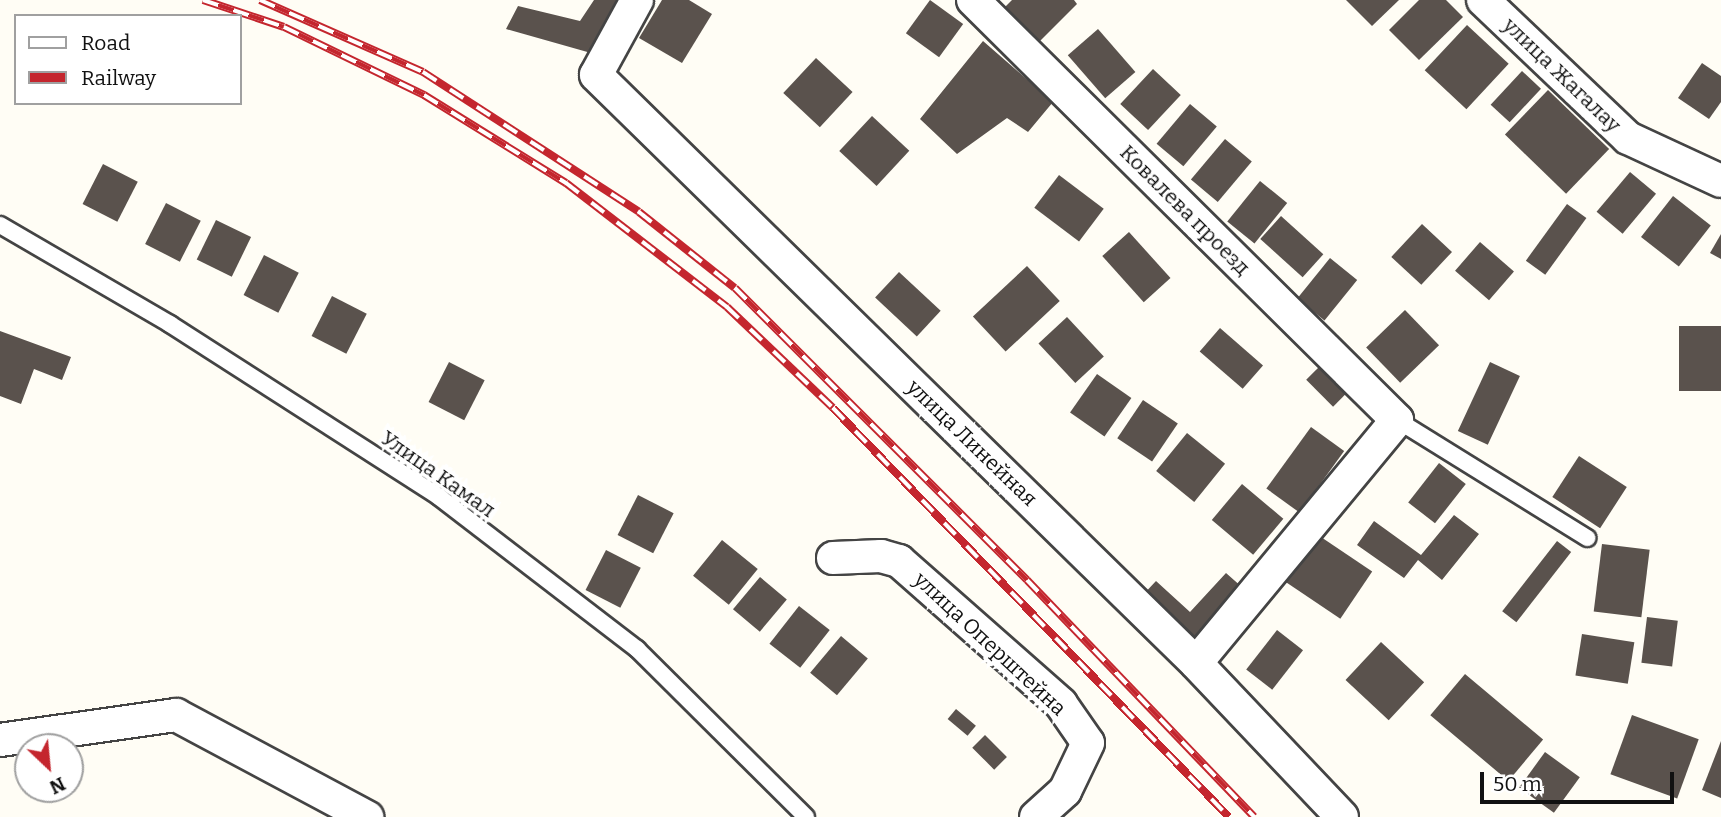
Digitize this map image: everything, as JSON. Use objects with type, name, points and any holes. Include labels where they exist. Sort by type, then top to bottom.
[{"type":"street","name":"улица Линейная","points":[[637,0],[596,75],[1196,663],[1342,817]]},
{"type":"street","name":"улица Жагалау","points":[[1483,0],[1628,138],[1721,181]]},
{"type":"street","name":"Ковалева проезд","points":[[983,3],[1397,420]]},
{"type":"street","points":[[1196,663],[1397,420]]},
{"type":"street","name":"улица Оперштейна","points":[[833,558],[881,556],[899,561],[1061,704],[1088,743],[1065,791],[1036,817]]},
{"type":"street","points":[[0,740],[176,715],[367,817]]},
{"type":"lane","name":"Улица Камал","points":[[0,225],[170,324],[439,497],[637,649],[806,817]]},
{"type":"lane","points":[[1397,420],[1587,538]]},
{"type":"building","points":[[594,0],[626,0],[598,55],[506,29],[518,6],[580,21]]},
{"type":"building","points":[[662,0],[689,0],[712,14],[682,63],[639,38]]},
{"type":"building","points":[[930,0],[963,24],[939,57],[906,33]]},
{"type":"building","points":[[1012,0],[1074,0],[1077,4],[1035,46],[1001,11]]},
{"type":"building","points":[[1346,0],[1399,0],[1372,26]]},
{"type":"building","points":[[1419,0],[1446,0],[1463,17],[1419,60],[1389,30]]},
{"type":"building","points":[[1467,25],[1509,64],[1466,109],[1425,70]]},
{"type":"building","points":[[1098,29],[1135,72],[1105,98],[1068,55]]},
{"type":"building","points":[[983,41],[1053,102],[1028,132],[1007,118],[957,154],[920,119]]},
{"type":"building","points":[[816,58],[853,92],[820,127],[783,93]]},
{"type":"building","points":[[1702,63],[1721,76],[1721,102],[1709,119],[1678,98]]},
{"type":"building","points":[[1153,69],[1181,95],[1148,130],[1120,104]]},
{"type":"building","points":[[1522,71],[1541,89],[1510,122],[1491,105]]},
{"type":"building","points":[[1548,90],[1609,149],[1566,194],[1505,135]]},
{"type":"building","points":[[1190,104],[1217,126],[1183,166],[1157,144]]},
{"type":"building","points":[[872,116],[909,151],[877,186],[839,151]]},
{"type":"building","points":[[1225,139],[1252,161],[1218,202],[1191,180]]},
{"type":"building","points":[[103,164],[138,182],[117,222],[83,204]]},
{"type":"building","points":[[1630,172],[1656,194],[1623,234],[1597,212]]},
{"type":"building","points":[[1059,175],[1104,209],[1079,241],[1034,208]]},
{"type":"building","points":[[1260,181],[1287,203],[1254,243],[1227,221]]},
{"type":"building","points":[[1673,196],[1711,226],[1679,267],[1641,237]]},
{"type":"building","points":[[166,203],[201,221],[180,262],[145,244]]},
{"type":"building","points":[[1567,204],[1586,218],[1545,275],[1526,261]]},
{"type":"building","points":[[1281,216],[1323,254],[1303,277],[1260,239]]},
{"type":"building","points":[[216,220],[251,237],[232,277],[197,260]]},
{"type":"building","points":[[1422,224],[1452,252],[1421,285],[1391,257]]},
{"type":"building","points":[[1129,232],[1170,278],[1144,302],[1102,256]]},
{"type":"building","points":[[1721,234],[1721,259],[1710,253]]},
{"type":"building","points":[[1480,242],[1514,272],[1489,300],[1455,271]]},
{"type":"building","points":[[264,255],[299,273],[278,313],[244,295]]},
{"type":"building","points":[[1330,258],[1357,280],[1324,320],[1297,298]]},
{"type":"building","points":[[1027,266],[1060,301],[1006,352],[973,316]]},
{"type":"building","points":[[899,272],[941,311],[917,336],[875,298]]},
{"type":"building","points":[[332,296],[367,314],[346,354],[312,336]]},
{"type":"building","points":[[1405,310],[1439,345],[1400,383],[1366,348]]},
{"type":"building","points":[[1067,317],[1104,356],[1075,383],[1038,344]]},
{"type":"building","points":[[1679,326],[1721,326],[1721,391],[1679,391]]},
{"type":"building","points":[[1220,328],[1263,365],[1243,389],[1200,351]]},
{"type":"building","points":[[0,331],[71,357],[62,380],[34,369],[21,404],[0,396]]},
{"type":"building","points":[[1326,360],[1353,387],[1333,407],[1306,380]]},
{"type":"building","points":[[449,362],[485,380],[464,420],[429,402]]},
{"type":"building","points":[[1490,362],[1520,376],[1488,445],[1458,431]]},
{"type":"building","points":[[1097,374],[1131,398],[1104,437],[1070,413]]},
{"type":"building","points":[[1143,400],[1178,423],[1152,462],[1117,438]]},
{"type":"building","points":[[1311,427],[1344,451],[1299,513],[1266,488]]},
{"type":"building","points":[[1187,433],[1225,464],[1194,502],[1156,471]]},
{"type":"building","points":[[1579,456],[1627,487],[1600,528],[1552,497]]},
{"type":"building","points":[[1439,463],[1466,484],[1435,523],[1408,502]]},
{"type":"building","points":[[1242,484],[1283,519],[1253,555],[1212,520]]},
{"type":"building","points":[[638,495],[674,513],[653,553],[618,535]]},
{"type":"building","points":[[1454,515],[1479,534],[1442,580],[1418,560],[1404,578],[1357,545],[1374,521],[1421,555]]},
{"type":"building","points":[[1315,533],[1372,572],[1340,619],[1283,580]]},
{"type":"building","points":[[722,540],[758,569],[729,605],[693,576]]},
{"type":"building","points":[[1557,541],[1571,552],[1516,622],[1502,611]]},
{"type":"building","points":[[1602,544],[1650,550],[1641,617],[1594,611]]},
{"type":"building","points":[[606,550],[641,568],[620,608],[586,590]]},
{"type":"building","points":[[1226,573],[1243,588],[1193,643],[1141,597],[1156,581],[1190,612]]},
{"type":"building","points":[[760,577],[787,599],[760,632],[733,609]]},
{"type":"building","points":[[799,606],[830,630],[800,668],[769,644]]},
{"type":"building","points":[[1647,617],[1678,621],[1672,666],[1641,663]]},
{"type":"building","points":[[1277,630],[1303,650],[1272,690],[1246,669]]},
{"type":"building","points":[[1582,634],[1634,642],[1628,684],[1575,675]]},
{"type":"building","points":[[841,636],[868,658],[837,695],[810,673]]},
{"type":"building","points":[[1381,642],[1424,682],[1389,720],[1346,680]]},
{"type":"building","points":[[1465,674],[1543,740],[1508,781],[1430,715]]},
{"type":"building","points":[[956,709],[976,726],[968,736],[948,719]]},
{"type":"building","points":[[1632,715],[1699,739],[1677,798],[1610,774]]},
{"type":"building","points":[[985,735],[1007,757],[994,770],[972,748]]},
{"type":"building","points":[[1721,741],[1721,798],[1702,790]]},
{"type":"building","points":[[1545,752],[1580,777],[1554,813],[1519,788]]},
{"type":"railway","points":[[203,0],[284,27],[424,95],[566,183],[727,307],[833,408],[1229,817]]},
{"type":"railway","points":[[260,0],[423,72],[639,212],[735,288],[1027,580],[1254,817]]}]
